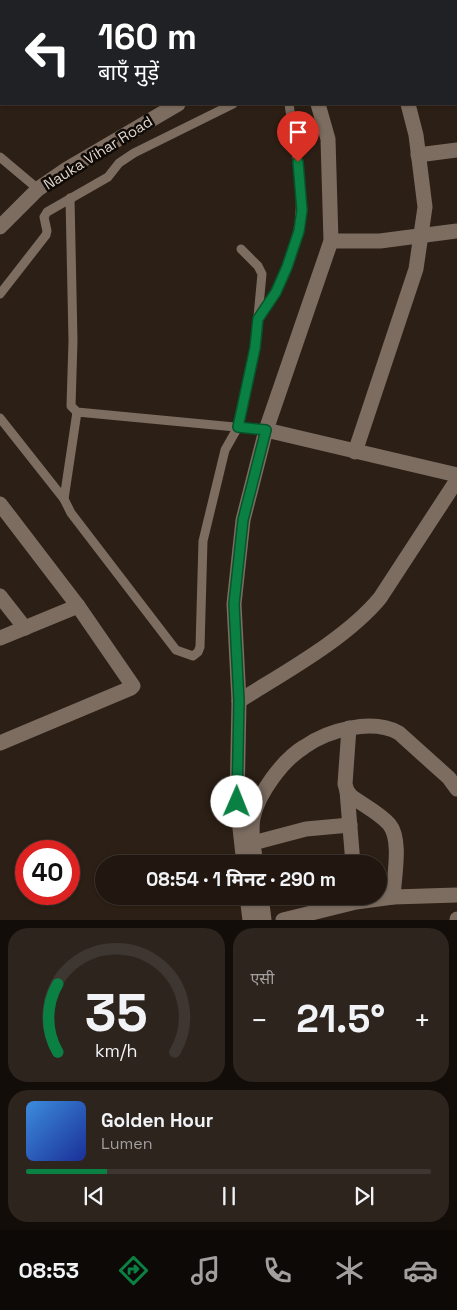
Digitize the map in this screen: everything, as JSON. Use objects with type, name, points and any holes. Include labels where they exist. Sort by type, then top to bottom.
[{"type":"street","name":"Nauka Vihar Road","points":[[0,227],[38,189],[67,169],[176,105]]},
{"type":"street","points":[[243,855],[237,802],[239,701],[234,604],[243,520],[266,430],[332,241],[328,138],[318,105]]},
{"type":"street","points":[[355,452],[416,269],[425,207],[416,135],[408,105]]},
{"type":"street","points":[[418,155],[457,150]]},
{"type":"street","points":[[332,241],[380,241],[457,231]]},
{"type":"street","points":[[266,430],[457,475]]},
{"type":"street","points":[[239,701],[350,628],[368,613],[380,598],[457,480]]},
{"type":"street","points":[[0,504],[78,606],[133,686],[0,743]]},
{"type":"street","points":[[0,596],[25,628]]},
{"type":"street","points":[[0,638],[78,606]]},
{"type":"street","points":[[255,855],[252,829],[253,816],[268,784],[278,771],[302,748],[314,740],[349,728],[363,726],[389,728],[399,733],[449,778],[457,789]]},
{"type":"street","points":[[349,728],[346,784],[352,855]]},
{"type":"street","points":[[347,791],[388,823],[394,832],[396,841],[393,897]]},
{"type":"street","points":[[253,843],[306,828],[350,826]]},
{"type":"street","points":[[387,897],[457,895]]},
{"type":"street","points":[[248,905],[250,920]]},
{"type":"street","points":[[262,905],[264,920]]},
{"type":"street","points":[[283,920],[335,905]]},
{"type":"lane","points":[[0,294],[46,235],[44,217],[47,212],[108,177],[119,163],[134,153],[231,105]]},
{"type":"lane","points":[[258,319],[276,292],[299,231],[302,210],[301,182],[289,105]]},
{"type":"lane","points":[[0,157],[38,189]]},
{"type":"lane","points":[[70,198],[73,341],[71,406],[76,412],[266,430]]},
{"type":"lane","points":[[0,418],[64,499],[71,513],[176,650],[193,656],[200,647],[203,541],[206,525],[225,450],[238,427],[255,348],[262,274],[258,266],[241,249]]},
{"type":"lane","points":[[64,499],[76,412]]},
{"type":"route","points":[[237,802],[239,701],[234,604],[243,520],[266,430],[238,427],[255,348],[258,319],[276,292],[299,231],[302,210],[298,162]]}]
